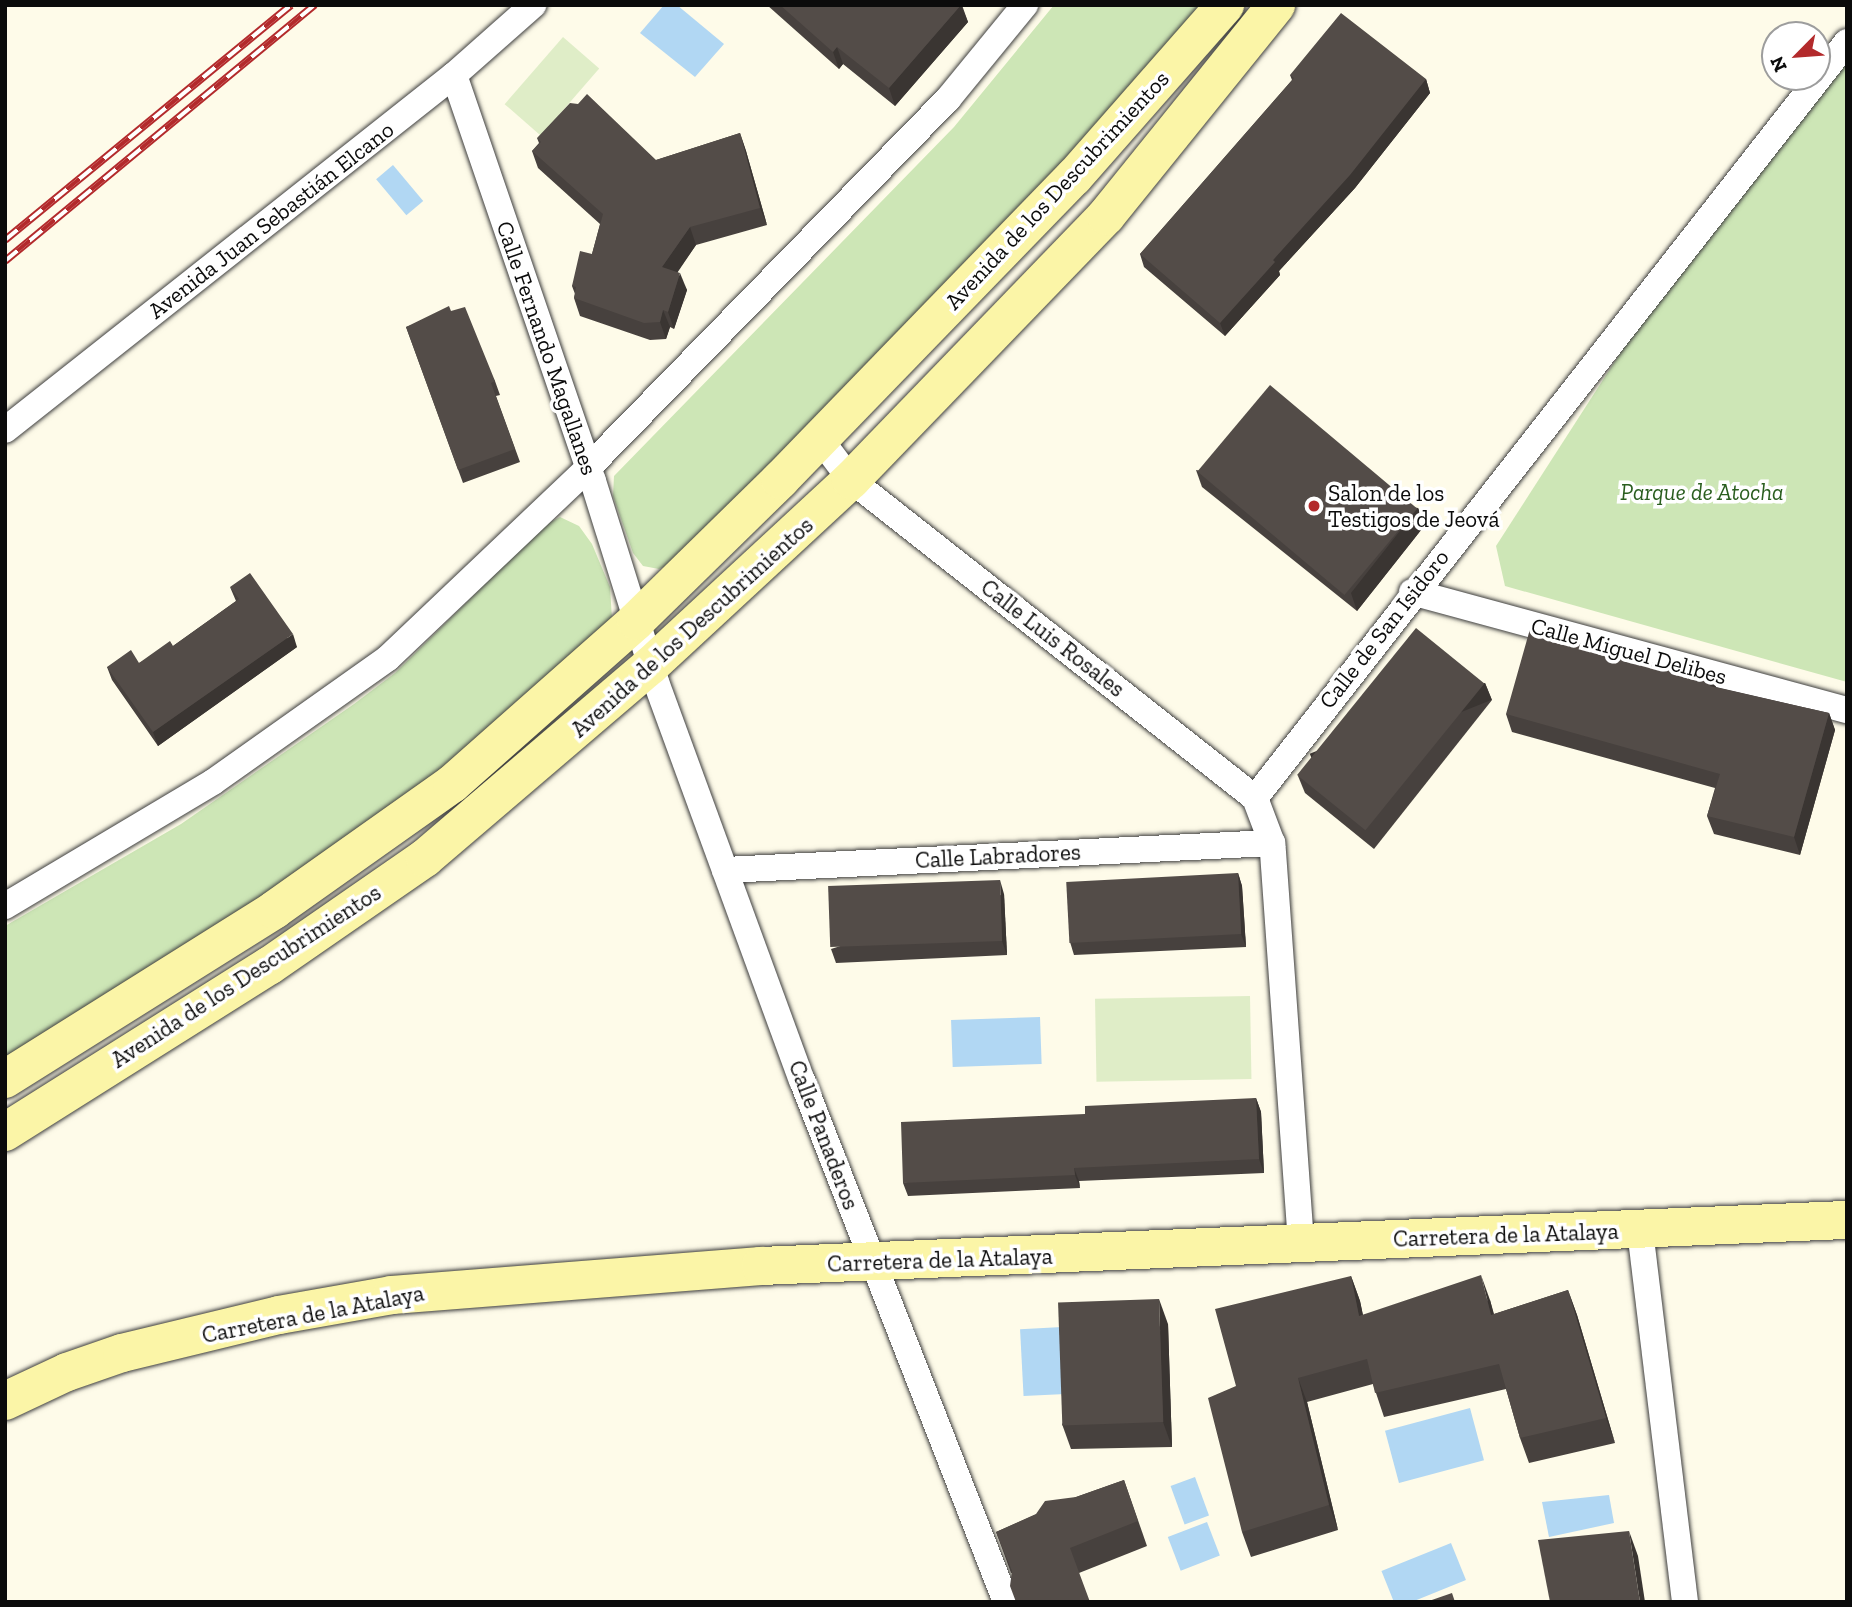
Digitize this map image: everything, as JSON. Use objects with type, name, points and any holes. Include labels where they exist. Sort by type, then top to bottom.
[{"type":"street","name":"Avenida Juan Sebastián Elcano","points":[[5,430],[454,75],[533,5]]},
{"type":"street","points":[[5,906],[213,782],[388,658],[588,468],[948,99],[1025,5]]},
{"type":"street","name":"Avenida de los Descubrimientos","points":[[5,1079],[274,910],[452,784],[636,621],[820,439],[1074,177],[1225,5]]},
{"type":"street","name":"Avenida de los Descubrimientos","points":[[5,1132],[269,966],[425,858],[650,666],[851,480],[1106,216],[1276,5]]},
{"type":"street","name":"Calle de San Isidoro","points":[[1255,798],[1412,592],[1847,42]]},
{"type":"street","name":"Calle Fernando Magallanes","points":[[454,75],[588,468],[650,666]]},
{"type":"street","name":"Calle Luis Rosales","points":[[820,439],[851,480],[1255,798]]},
{"type":"street","name":"Calle Miguel Delibes","points":[[1412,592],[1847,710]]},
{"type":"street","name":"Calle Panaderos","points":[[650,666],[874,1263],[1006,1602]]},
{"type":"street","points":[[1255,798],[1272,843],[1301,1243]]},
{"type":"street","name":"Calle Labradores","points":[[725,870],[1272,843]]},
{"type":"street","name":"Carretera de la Atalaya","points":[[5,1401],[44,1381],[122,1353],[279,1315],[392,1295],[587,1277],[1847,1220]]},
{"type":"street","points":[[1640,1230],[1685,1602]]},
{"type":"street","name":"Carretera de la Atalaya","points":[[5,1385],[44,1381]]},
{"type":"green space","points":[[1054,5],[1200,5],[1067,163],[673,563],[659,569],[643,566],[633,553],[613,496],[614,476],[954,127]]},
{"type":"green space","points":[[563,37],[599,68],[541,136],[505,104]]},
{"type":"green space","name":"Parque de Atocha","points":[[1847,53],[1847,682],[1505,586],[1496,546],[1704,223],[1815,91],[1831,91],[1831,72]]},
{"type":"green space","points":[[560,517],[579,526],[592,544],[610,587],[612,619],[457,762],[314,865],[5,1062],[5,926],[181,824],[354,704],[395,673],[545,525]]},
{"type":"green space","points":[[1250,996],[1251,1079],[1096,1082],[1095,999]]},
{"type":"water","points":[[664,5],[677,5],[724,44],[695,77],[640,33]]},
{"type":"water","points":[[393,165],[423,201],[406,215],[376,179]]},
{"type":"water","points":[[1040,1017],[1042,1064],[953,1067],[951,1020]]},
{"type":"water","points":[[1062,1327],[1066,1394],[1024,1396],[1020,1329]]},
{"type":"water","points":[[1470,1408],[1484,1460],[1399,1483],[1385,1431]]},
{"type":"water","points":[[1195,1477],[1209,1516],[1185,1524],[1171,1486]]},
{"type":"water","points":[[1609,1495],[1614,1523],[1549,1537],[1542,1502]]},
{"type":"water","points":[[1207,1522],[1220,1556],[1181,1571],[1168,1537]]},
{"type":"water","points":[[1451,1543],[1466,1580],[1412,1602],[1394,1602],[1381,1571]]},
{"type":"building","points":[[780,5],[961,5],[889,88],[837,47],[833,52]]},
{"type":"building","points":[[1341,13],[1426,79],[1350,175],[1220,323],[1140,254],[1294,78],[1290,75]]},
{"type":"building","points":[[587,94],[656,160],[740,133],[760,208],[690,227],[662,267],[680,273],[668,312],[663,310],[660,322],[644,323],[574,298],[576,287],[572,286],[580,251],[592,254],[603,214],[532,151],[541,142],[537,138],[570,103],[578,104]]},
{"type":"building","points":[[449,306],[451,311],[465,307],[495,381],[491,383],[515,449],[458,470],[406,327]]},
{"type":"building","name":"Salon de los Testigos de Jeová","points":[[1270,385],[1417,508],[1344,595],[1197,472]]},
{"type":"building","points":[[250,573],[293,634],[153,732],[107,667],[131,650],[139,663],[170,641],[173,646],[239,599],[230,587]]},
{"type":"building","points":[[1416,628],[1484,683],[1365,830],[1297,775]]},
{"type":"building","points":[[1530,629],[1713,679],[1710,686],[1829,713],[1794,837],[1707,816],[1720,774],[1506,714]]},
{"type":"building","points":[[1238,873],[1241,934],[1069,943],[1066,882]]},
{"type":"building","points":[[1000,880],[1002,941],[830,947],[828,886]]},
{"type":"building","points":[[1256,1098],[1259,1159],[1074,1168],[1075,1175],[903,1183],[901,1122],[1085,1114],[1085,1106]]},
{"type":"building","points":[[1481,1275],[1491,1315],[1568,1290],[1606,1418],[1520,1438],[1499,1364],[1375,1393],[1367,1359],[1298,1378],[1329,1505],[1242,1532],[1208,1398],[1236,1386],[1215,1309],[1351,1276],[1359,1316]]},
{"type":"building","points":[[1159,1299],[1163,1422],[1062,1425],[1058,1303]]},
{"type":"building","points":[[1124,1480],[1138,1521],[1070,1548],[1090,1602],[1016,1602],[1010,1586],[1012,1571],[996,1532],[1036,1514],[1045,1501],[1076,1497]]},
{"type":"building","points":[[1629,1531],[1640,1602],[1550,1602],[1538,1540]]},
{"type":"building","points":[[1452,1593],[1455,1602],[1426,1602]]},
{"type":"railway","points":[[5,240],[291,5]]},
{"type":"railway","points":[[5,261],[315,5]]},
{"type":"place","name":"Salon de los Testigos de Jeová","points":[[1314,506]]}]
